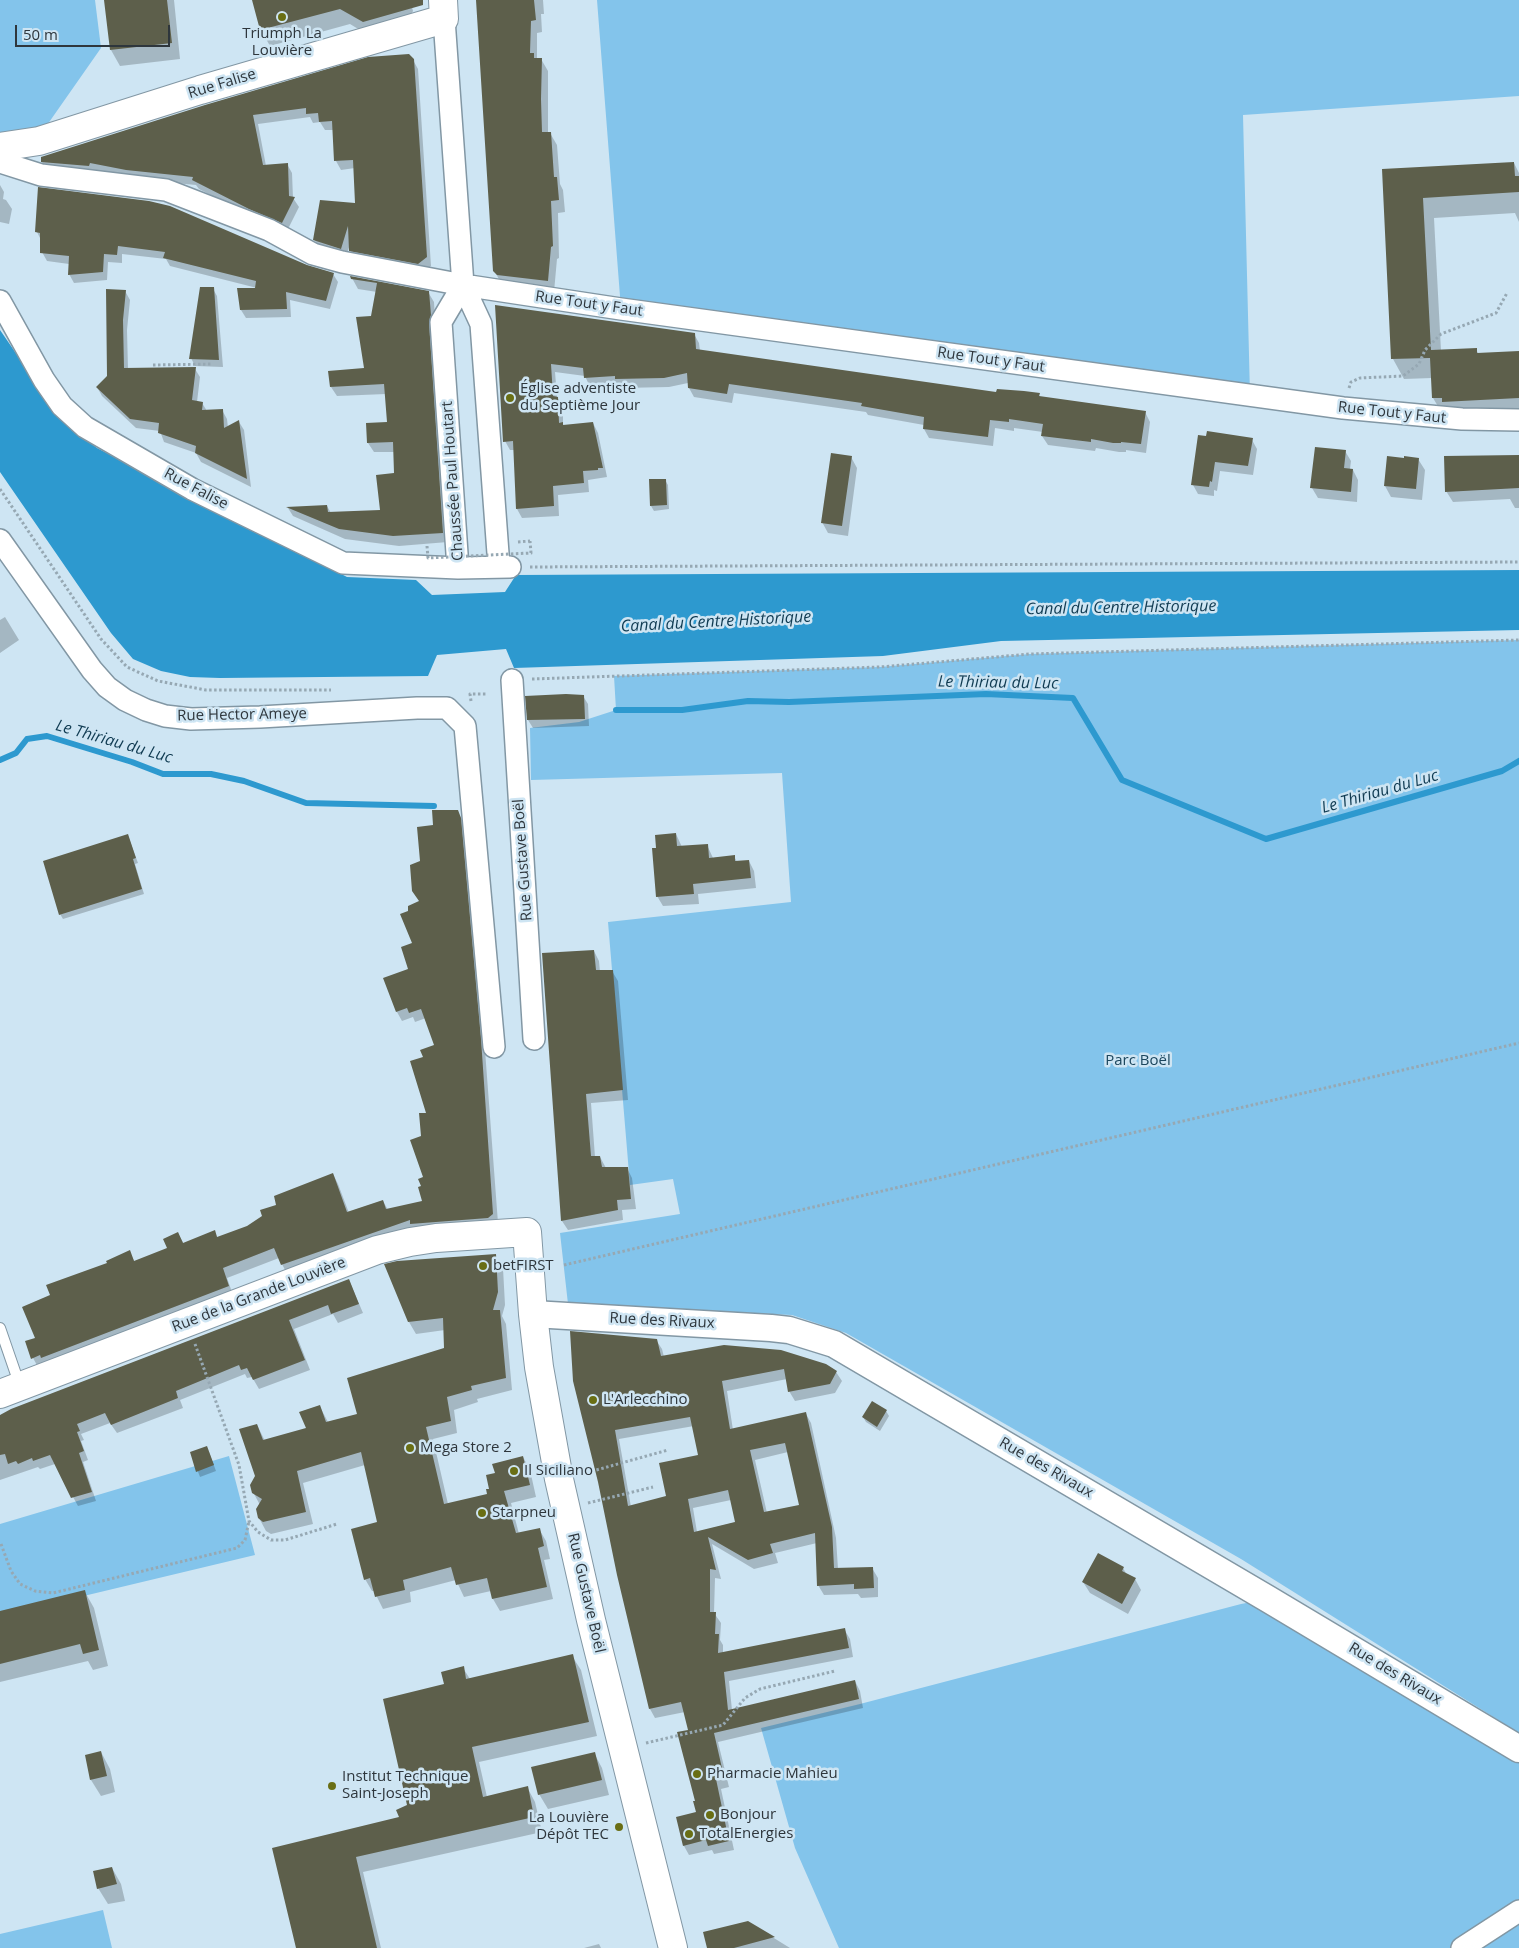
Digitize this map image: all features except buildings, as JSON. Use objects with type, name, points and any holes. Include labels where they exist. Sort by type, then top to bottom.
[{"type":"main road","name":"Rue Falise","points":[[0,147],[39,141],[210,88],[443,9]]},
{"type":"main road","name":"Rue Gustave Boël","points":[[527,1232],[539,1367],[559,1479],[591,1620],[673,1948]]},
{"type":"main road","name":"Rue de la Grande Louvière","points":[[10,1390],[378,1250],[436,1238],[527,1232]]},
{"type":"street","points":[[443,9],[464,286],[481,324],[504,567]]},
{"type":"street","points":[[0,162],[41,175],[166,190],[269,230],[313,254],[342,262],[464,286]]},
{"type":"street","name":"Rue Tout y Faut","points":[[464,286],[1343,408],[1462,419],[1519,420]]},
{"type":"street","name":"Chaussée Paul Houtart","points":[[464,286],[441,322],[458,568],[504,567]]},
{"type":"street","name":"Rue Falise","points":[[0,301],[44,380],[62,406],[85,427],[192,489],[343,562],[458,568]]},
{"type":"street","name":"Rue Hector Ameye","points":[[0,540],[92,670],[108,687],[125,700],[146,710],[165,716],[191,719],[260,718],[417,708],[446,708],[465,726],[494,1047]]},
{"type":"street","name":"Rue Gustave Boël","points":[[512,680],[534,1039]]},
{"type":"street","name":"Rue des Rivaux","points":[[533,1314],[770,1328],[789,1330],[834,1344],[1519,1749]]},
{"type":"street","points":[[1462,1948],[1519,1911]]},
{"type":"lane","points":[[0,1328],[10,1390]]},
{"type":"path","points":[[1343,408],[1351,382],[1360,378],[1403,376],[1419,364],[1425,350],[1441,334],[1496,313],[1508,293]]},
{"type":"path","points":[[153,365],[213,364]]},
{"type":"path","points":[[0,489],[101,639],[127,667],[158,681],[206,690],[333,690]]},
{"type":"path","points":[[427,546],[428,558],[531,553],[530,541]]},
{"type":"path","points":[[504,567],[1519,562]]},
{"type":"path","points":[[512,680],[880,667],[1030,654],[1519,640]]},
{"type":"path","points":[[470,694],[487,694]]},
{"type":"path","points":[[564,1265],[1519,1043]]},
{"type":"path","points":[[2,1544],[11,1571],[20,1584],[35,1591],[53,1593],[237,1548],[245,1540],[249,1520],[239,1465],[187,1322]]},
{"type":"path","points":[[559,1479],[668,1450]]},
{"type":"path","points":[[566,1508],[653,1487]]},
{"type":"path","points":[[249,1520],[258,1532],[271,1540],[284,1540],[337,1524]]},
{"type":"path","points":[[624,1749],[723,1725],[745,1698],[760,1689],[835,1671]]},
{"type":"green space","points":[[0,0],[95,0],[101,48],[38,138],[0,139]]},
{"type":"green space","points":[[597,0],[1519,0],[1519,96],[1243,115],[1250,395],[621,309]]},
{"type":"green space","name":"Parc Boël","points":[[1519,640],[1519,1733],[1241,1559],[846,1333],[792,1315],[568,1304],[560,1233],[680,1214],[673,1179],[630,1185],[608,922],[791,902],[782,773],[531,780],[530,728],[579,722],[616,710],[614,676],[880,667],[1030,654]]},
{"type":"green space","points":[[229,1456],[255,1555],[0,1616],[0,1524]]},
{"type":"green space","points":[[1268,1599],[1519,1756],[1519,1948],[839,1948],[795,1848],[761,1728],[860,1704],[1241,1604]]},
{"type":"green space","points":[[103,1910],[112,1948],[0,1948],[0,1934]]},
{"type":"water","name":"Canal du Centre Historique","points":[[0,330],[61,419],[97,448],[347,577],[416,580],[432,595],[505,592],[516,575],[1519,570],[1519,630],[1001,641],[883,656],[514,668],[506,649],[437,655],[428,676],[190,677],[161,671],[133,659],[111,633],[0,472]]},
{"type":"waterway","name":"Le Thiriau du Luc","points":[[616,710],[682,710],[748,701],[789,702],[986,694],[1073,698],[1122,780],[1266,839],[1502,771],[1519,761]]},
{"type":"waterway","name":"Le Thiriau du Luc","points":[[0,760],[16,753],[27,739],[47,736],[132,762],[163,774],[211,774],[244,781],[306,803],[434,806]]},
{"type":"place","name":"Triumph La Louvière","points":[[282,17]]},
{"type":"place","name":"Église adventiste du Septième Jour","points":[[510,398]]},
{"type":"place","name":"betFIRST","points":[[483,1266]]},
{"type":"place","name":"L'Arlecchino","points":[[593,1400]]},
{"type":"place","name":"Mega Store 2","points":[[410,1448]]},
{"type":"place","name":"Il Siciliano","points":[[514,1471]]},
{"type":"place","name":"Starpneu","points":[[482,1513]]},
{"type":"place","name":"Pharmacie Mahieu","points":[[697,1774]]},
{"type":"place","name":"Institut Technique Saint-Joseph","points":[[332,1786]]},
{"type":"place","name":"Bonjour","points":[[710,1815]]},
{"type":"place","name":"La Louvière Dépôt TEC","points":[[619,1827]]},
{"type":"place","name":"TotalEnergies","points":[[689,1834]]}]
